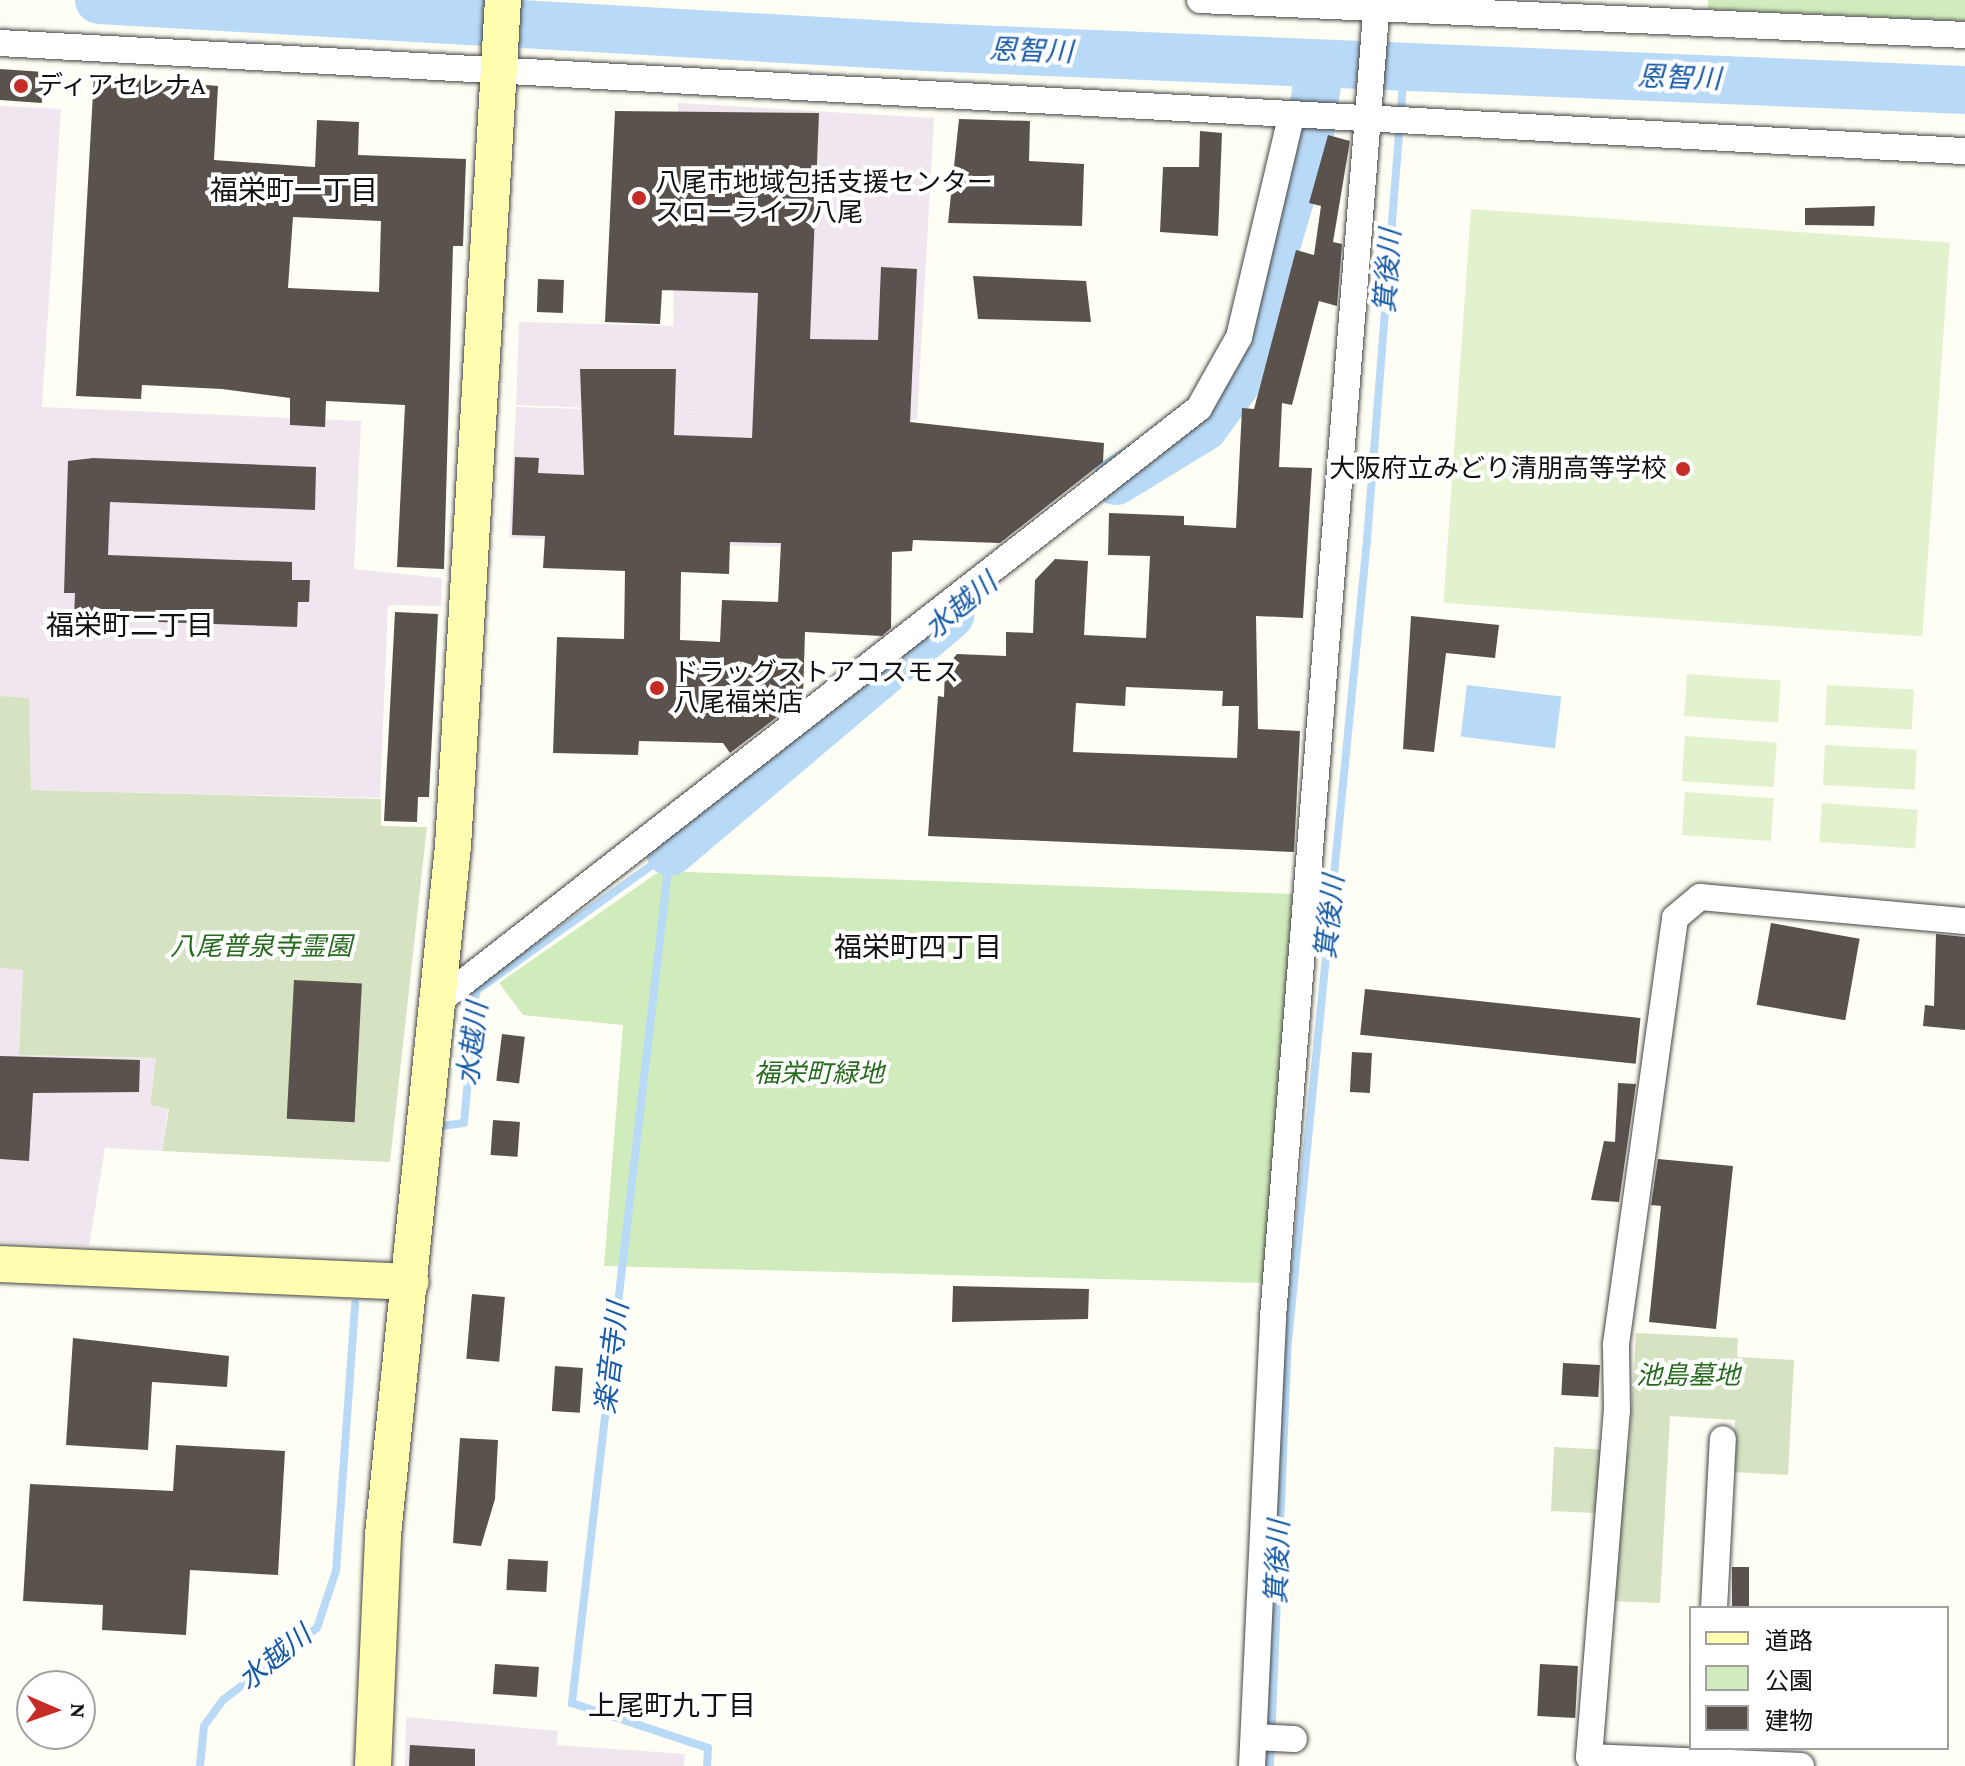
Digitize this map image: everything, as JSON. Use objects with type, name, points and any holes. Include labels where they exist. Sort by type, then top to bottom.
[{"type":"street","points":[[373,1766],[383,1535],[438,1002],[503,0]]},
{"type":"street","points":[[1200,0],[1377,8],[1696,11],[1965,35]]},
{"type":"street","points":[[1252,1766],[1273,1317],[1377,8]]},
{"type":"street","points":[[0,43],[500,62],[1295,116],[1328,118],[1370,112],[1438,123],[1965,151]]},
{"type":"street","points":[[438,1002],[1199,408],[1239,337],[1295,116]]},
{"type":"street","points":[[1801,1766],[1705,1757],[1589,1757],[1617,1411],[1616,1344],[1675,918],[1700,897],[1965,921]]},
{"type":"street","points":[[0,1264],[411,1282]]},
{"type":"street","points":[[1714,1606],[1723,1439]]},
{"type":"street","points":[[1254,1737],[1294,1739]]},
{"type":"shaded area","points":[[678,103],[934,118],[917,420],[889,419],[900,551],[509,538],[516,407],[719,413],[516,405],[519,322],[673,326]]},
{"type":"shaded area","points":[[0,106],[61,109],[42,407],[361,421],[354,569],[442,578],[441,606],[388,605],[380,798],[31,790],[29,698],[0,696]]},
{"type":"shaded area","points":[[0,968],[23,969],[19,1055],[156,1058],[150,1105],[168,1109],[162,1151],[105,1148],[89,1246],[0,1242]]},
{"type":"shaded area","points":[[406,1717],[558,1731],[557,1745],[685,1754],[684,1766],[405,1766]]},
{"type":"green space","points":[[1708,0],[1965,0],[1965,21],[1708,9]]},
{"type":"green space","points":[[1471,209],[1950,242],[1922,637],[1443,603]]},
{"type":"green space","points":[[1687,674],[1781,681],[1778,722],[1684,716]]},
{"type":"green space","points":[[1827,685],[1914,690],[1912,729],[1825,725]]},
{"type":"green space","name":"八尾普泉寺霊園","points":[[0,696],[29,698],[31,790],[381,799],[381,826],[427,827],[390,1162],[162,1151],[169,1109],[150,1105],[156,1058],[19,1055],[23,970],[0,968]]},
{"type":"green space","points":[[1685,736],[1777,742],[1774,787],[1682,781]]},
{"type":"green space","points":[[1825,745],[1917,750],[1915,790],[1823,785]]},
{"type":"green space","points":[[1685,792],[1774,798],[1771,841],[1682,835]]},
{"type":"green space","points":[[1822,803],[1918,810],[1915,849],[1819,842]]},
{"type":"green space","name":"福栄町緑地","points":[[660,871],[1293,894],[1263,1283],[604,1266],[623,1025],[523,1015],[499,983]]},
{"type":"green space","name":"池島墓地","points":[[1636,1333],[1738,1338],[1737,1357],[1794,1360],[1788,1475],[1732,1472],[1735,1420],[1670,1416],[1660,1603],[1612,1601],[1616,1514],[1551,1511],[1554,1447],[1629,1451]]},
{"type":"water","points":[[1467,685],[1561,697],[1555,748],[1461,737]]},
{"type":"building","name":"ディアセレナA","points":[[0,69],[44,72],[42,103],[0,100]]},
{"type":"building","points":[[94,75],[218,86],[214,160],[315,167],[317,120],[359,122],[358,155],[466,159],[463,246],[453,246],[444,569],[397,567],[405,405],[326,401],[325,427],[290,425],[290,398],[222,389],[142,385],[141,399],[76,396]],"holes":[[[293,217],[381,221],[379,292],[288,288]]]},
{"type":"building","points":[[615,111],[819,113],[810,339],[878,340],[881,267],[917,269],[910,422],[1104,443],[1103,462],[1000,543],[913,540],[912,551],[892,552],[891,628],[882,636],[805,632],[803,697],[730,753],[723,743],[639,741],[638,755],[553,753],[557,637],[624,639],[625,571],[543,568],[545,536],[512,535],[515,457],[539,458],[538,473],[584,475],[580,369],[676,369],[674,435],[752,438],[758,293],[662,290],[660,324],[605,322]],"holes":[[[730,542],[781,543],[778,602],[722,600],[720,642],[680,640],[681,572],[729,574]]]},
{"type":"building","points":[[959,119],[1030,121],[1029,161],[1084,164],[1082,226],[948,223]]},
{"type":"building","points":[[1200,131],[1222,133],[1218,236],[1160,232],[1163,167],[1199,167]]},
{"type":"building","points":[[1328,135],[1350,141],[1333,242],[1342,244],[1337,306],[1319,301],[1292,405],[1282,403],[1279,467],[1312,468],[1303,618],[1256,616],[1258,729],[1300,731],[1294,852],[928,836],[938,696],[944,697],[945,668],[957,654],[1006,656],[1006,632],[1033,633],[1035,580],[1055,559],[1088,561],[1084,635],[1146,638],[1150,556],[1108,555],[1109,513],[1184,516],[1184,525],[1236,528],[1242,408],[1254,409],[1296,250],[1314,255],[1321,206],[1309,203]],"holes":[[[1126,687],[1223,691],[1222,706],[1239,706],[1237,758],[1073,752],[1076,703],[1125,706]]]},
{"type":"building","points":[[1875,206],[1874,226],[1805,225],[1805,208]]},
{"type":"building","points":[[973,276],[1086,281],[1091,322],[978,319]]},
{"type":"building","points":[[538,279],[564,280],[563,313],[537,312]]},
{"type":"building","points":[[93,458],[316,467],[315,510],[110,502],[108,555],[292,562],[292,580],[310,580],[309,602],[298,602],[297,627],[74,619],[75,593],[64,593],[68,461]]},
{"type":"building","points":[[395,612],[438,614],[429,797],[418,797],[417,822],[384,821]]},
{"type":"building","points":[[1411,616],[1499,625],[1495,658],[1446,653],[1434,752],[1403,749]]},
{"type":"building","points":[[1771,923],[1860,939],[1845,1020],[1757,1005]]},
{"type":"building","points":[[1936,934],[1965,937],[1965,1030],[1923,1026],[1925,1005],[1934,1006]]},
{"type":"building","points":[[294,980],[362,984],[355,1122],[287,1119]]},
{"type":"building","points":[[1365,989],[1640,1018],[1636,1064],[1360,1035]]},
{"type":"building","points":[[502,1034],[525,1037],[519,1083],[496,1081]]},
{"type":"building","points":[[1352,1052],[1372,1053],[1370,1093],[1350,1092]]},
{"type":"building","points":[[0,1056],[140,1060],[139,1092],[33,1093],[29,1161],[0,1159]]},
{"type":"building","points":[[1618,1083],[1636,1084],[1619,1202],[1591,1200],[1604,1141],[1615,1142]]},
{"type":"building","points":[[493,1120],[520,1122],[517,1157],[491,1155]]},
{"type":"building","points":[[1658,1159],[1733,1166],[1716,1329],[1649,1322],[1661,1206],[1651,1205]]},
{"type":"building","points":[[953,1286],[1089,1289],[1088,1319],[952,1322]]},
{"type":"building","points":[[472,1294],[505,1297],[499,1362],[466,1359]]},
{"type":"building","points":[[73,1338],[229,1356],[227,1387],[152,1382],[148,1450],[66,1445]]},
{"type":"building","points":[[1563,1363],[1600,1365],[1598,1397],[1561,1395]]},
{"type":"building","points":[[555,1366],[583,1368],[580,1413],[552,1411]]},
{"type":"building","points":[[460,1438],[498,1440],[495,1499],[481,1546],[453,1543]]},
{"type":"building","points":[[176,1445],[285,1451],[278,1575],[190,1570],[186,1635],[102,1630],[103,1605],[23,1601],[30,1484],[173,1491]]},
{"type":"building","points":[[508,1559],[548,1561],[546,1592],[506,1590]]},
{"type":"building","points":[[1732,1567],[1749,1567],[1749,1606],[1732,1606]]},
{"type":"building","points":[[495,1664],[539,1667],[537,1697],[493,1694]]},
{"type":"building","points":[[1540,1664],[1578,1666],[1575,1718],[1537,1716]]},
{"type":"building","points":[[410,1745],[475,1749],[475,1766],[409,1766]]},
{"type":"waterway","name":"恩智川","points":[[99,0],[927,47],[1965,90]]},
{"type":"waterway","name":"水越川","points":[[1116,481],[1204,427],[1235,385],[1310,131],[1320,65]]},
{"type":"waterway","name":"箕後川","points":[[1270,1766],[1287,1352],[1367,540],[1404,68]]},
{"type":"waterway","name":"水越川","points":[[670,852],[950,615]]},
{"type":"waterway","name":"楽音寺川","points":[[670,852],[572,1703],[708,1748],[707,1766]]},
{"type":"waterway","name":"水越川","points":[[435,1127],[464,1123],[476,991],[670,852]]},
{"type":"waterway","name":"水越川","points":[[200,1766],[204,1726],[223,1700],[317,1628],[336,1571],[355,1304]]},
{"type":"place","name":"ディアセレナA","points":[[21,86]]},
{"type":"place","name":"八尾市地域包括支援センター スローライフ八尾","points":[[639,198]]},
{"type":"place","name":"大阪府立みどり清朋高等学校","points":[[1683,469]]},
{"type":"place","name":"ドラッグストアコスモス 八尾福栄店","points":[[657,688]]},
{"type":"district","name":"福栄町一丁目","points":[[294,191]]},
{"type":"district","name":"福栄町二丁目","points":[[130,626]]},
{"type":"district","name":"福栄町四丁目","points":[[918,948]]},
{"type":"district","name":"上尾町九丁目","points":[[672,1706]]}]
